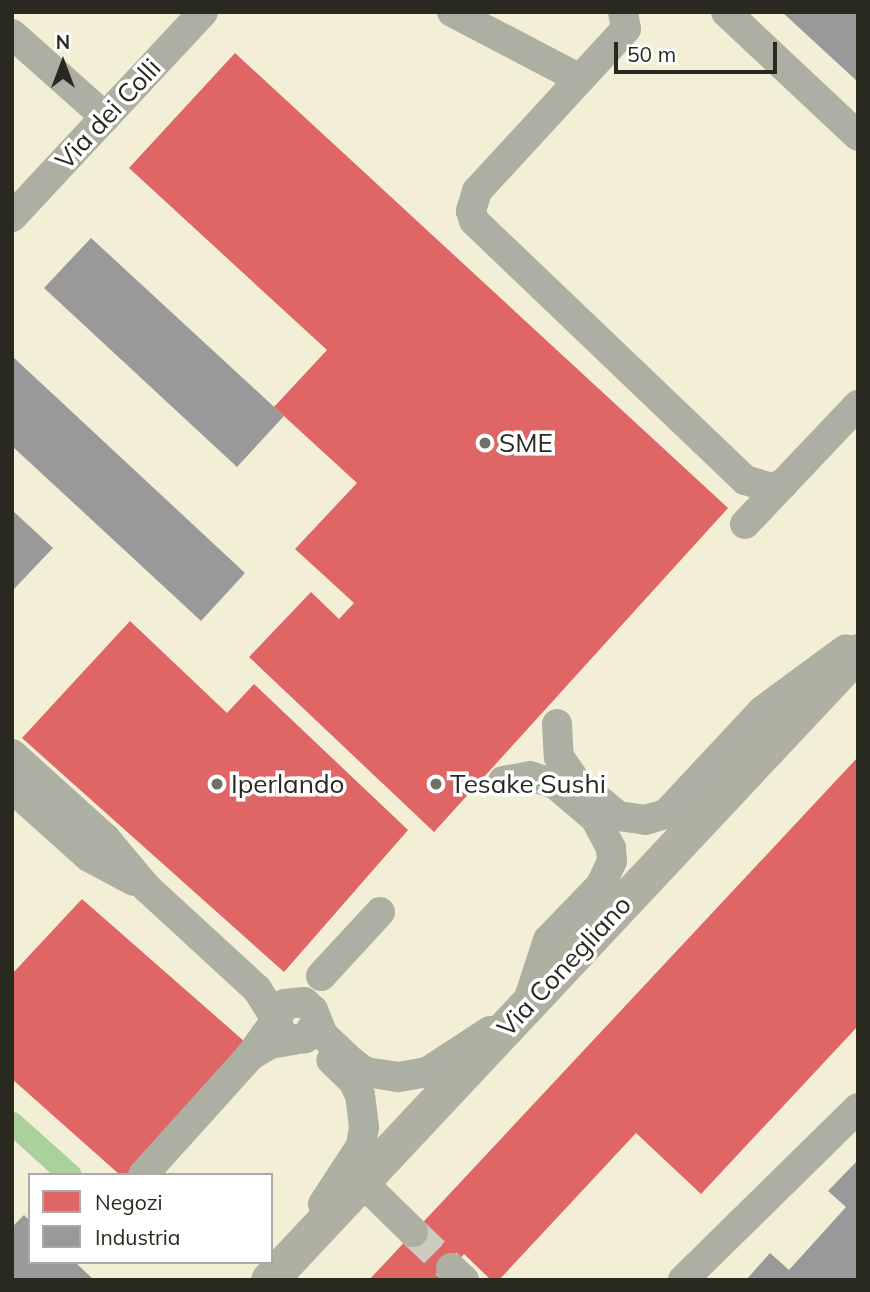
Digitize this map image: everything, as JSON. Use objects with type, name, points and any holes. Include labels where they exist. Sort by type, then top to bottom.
[{"type":"main road","name":"Via Conegliano","points":[[274,1275],[858,652]]},
{"type":"street","name":"Via dei Colli","points":[[12,216],[203,12]]},
{"type":"street","points":[[452,12],[580,79]]},
{"type":"street","points":[[623,12],[626,29],[477,191],[471,211],[474,220],[745,480],[771,488],[783,484]]},
{"type":"street","points":[[726,12],[858,136]]},
{"type":"street","points":[[12,34],[105,117]]},
{"type":"street","points":[[745,480],[749,496],[745,524],[858,405]]},
{"type":"street","points":[[558,724],[559,757],[573,777],[618,816],[645,820],[666,814],[762,712],[858,641]]},
{"type":"street","points":[[12,754],[106,839],[147,888],[239,971],[366,1072],[399,1077],[427,1072],[525,1008],[548,940],[601,885],[612,861],[611,848],[594,818],[555,784],[511,773],[540,765],[573,777]]},
{"type":"street","points":[[12,788],[89,857],[147,888]]},
{"type":"street","points":[[145,1173],[250,1056],[298,1020],[321,976],[380,912]]},
{"type":"street","points":[[274,1275],[349,1166],[361,1146],[364,1127],[364,1110],[353,1081],[321,1051],[298,1020]]},
{"type":"street","points":[[684,1280],[858,1108]]},
{"type":"street","points":[[361,1181],[413,1232]]},
{"type":"shaded area","points":[[12,12],[858,12],[858,1280],[12,1280]]},
{"type":"building: Negozi","name":"SME","points":[[235,53],[728,508],[434,832],[249,657],[311,592],[339,619],[354,603],[295,549],[357,483],[274,407],[327,350],[129,168]]},
{"type":"building: Negozi","name":"Iperlando","points":[[130,621],[227,713],[254,684],[408,830],[284,972],[22,738]]},
{"type":"building: Negozi","points":[[858,757],[858,1026],[701,1194],[636,1133],[499,1280],[491,1280],[464,1254],[441,1280],[369,1280]]},
{"type":"building: Negozi","points":[[82,899],[245,1042],[134,1173],[118,1173],[12,1079],[12,974]]},
{"type":"building: Industria","points":[[782,12],[858,12],[858,82]]},
{"type":"building: Industria","points":[[91,238],[284,416],[237,467],[44,288]]},
{"type":"building: Industria","points":[[12,356],[245,573],[201,621],[12,446]]},
{"type":"building: Industria","points":[[12,510],[53,548],[12,591]]},
{"type":"building: Industria","points":[[858,1160],[858,1280],[746,1280],[770,1253],[789,1270],[846,1207],[828,1191]]},
{"type":"building: Industria","points":[[24,1215],[28,1219],[28,1264],[77,1264],[94,1280],[12,1280],[12,1227]]},
{"type":"waterway","points":[[12,1123],[68,1173]]},
{"type":"tunnel","points":[[413,1232],[451,1268]]},
{"type":"place","name":"SME","points":[[485,443]]},
{"type":"place","name":"Iperlando","points":[[217,784]]},
{"type":"place","name":"Tesake Sushi","points":[[436,784]]}]
